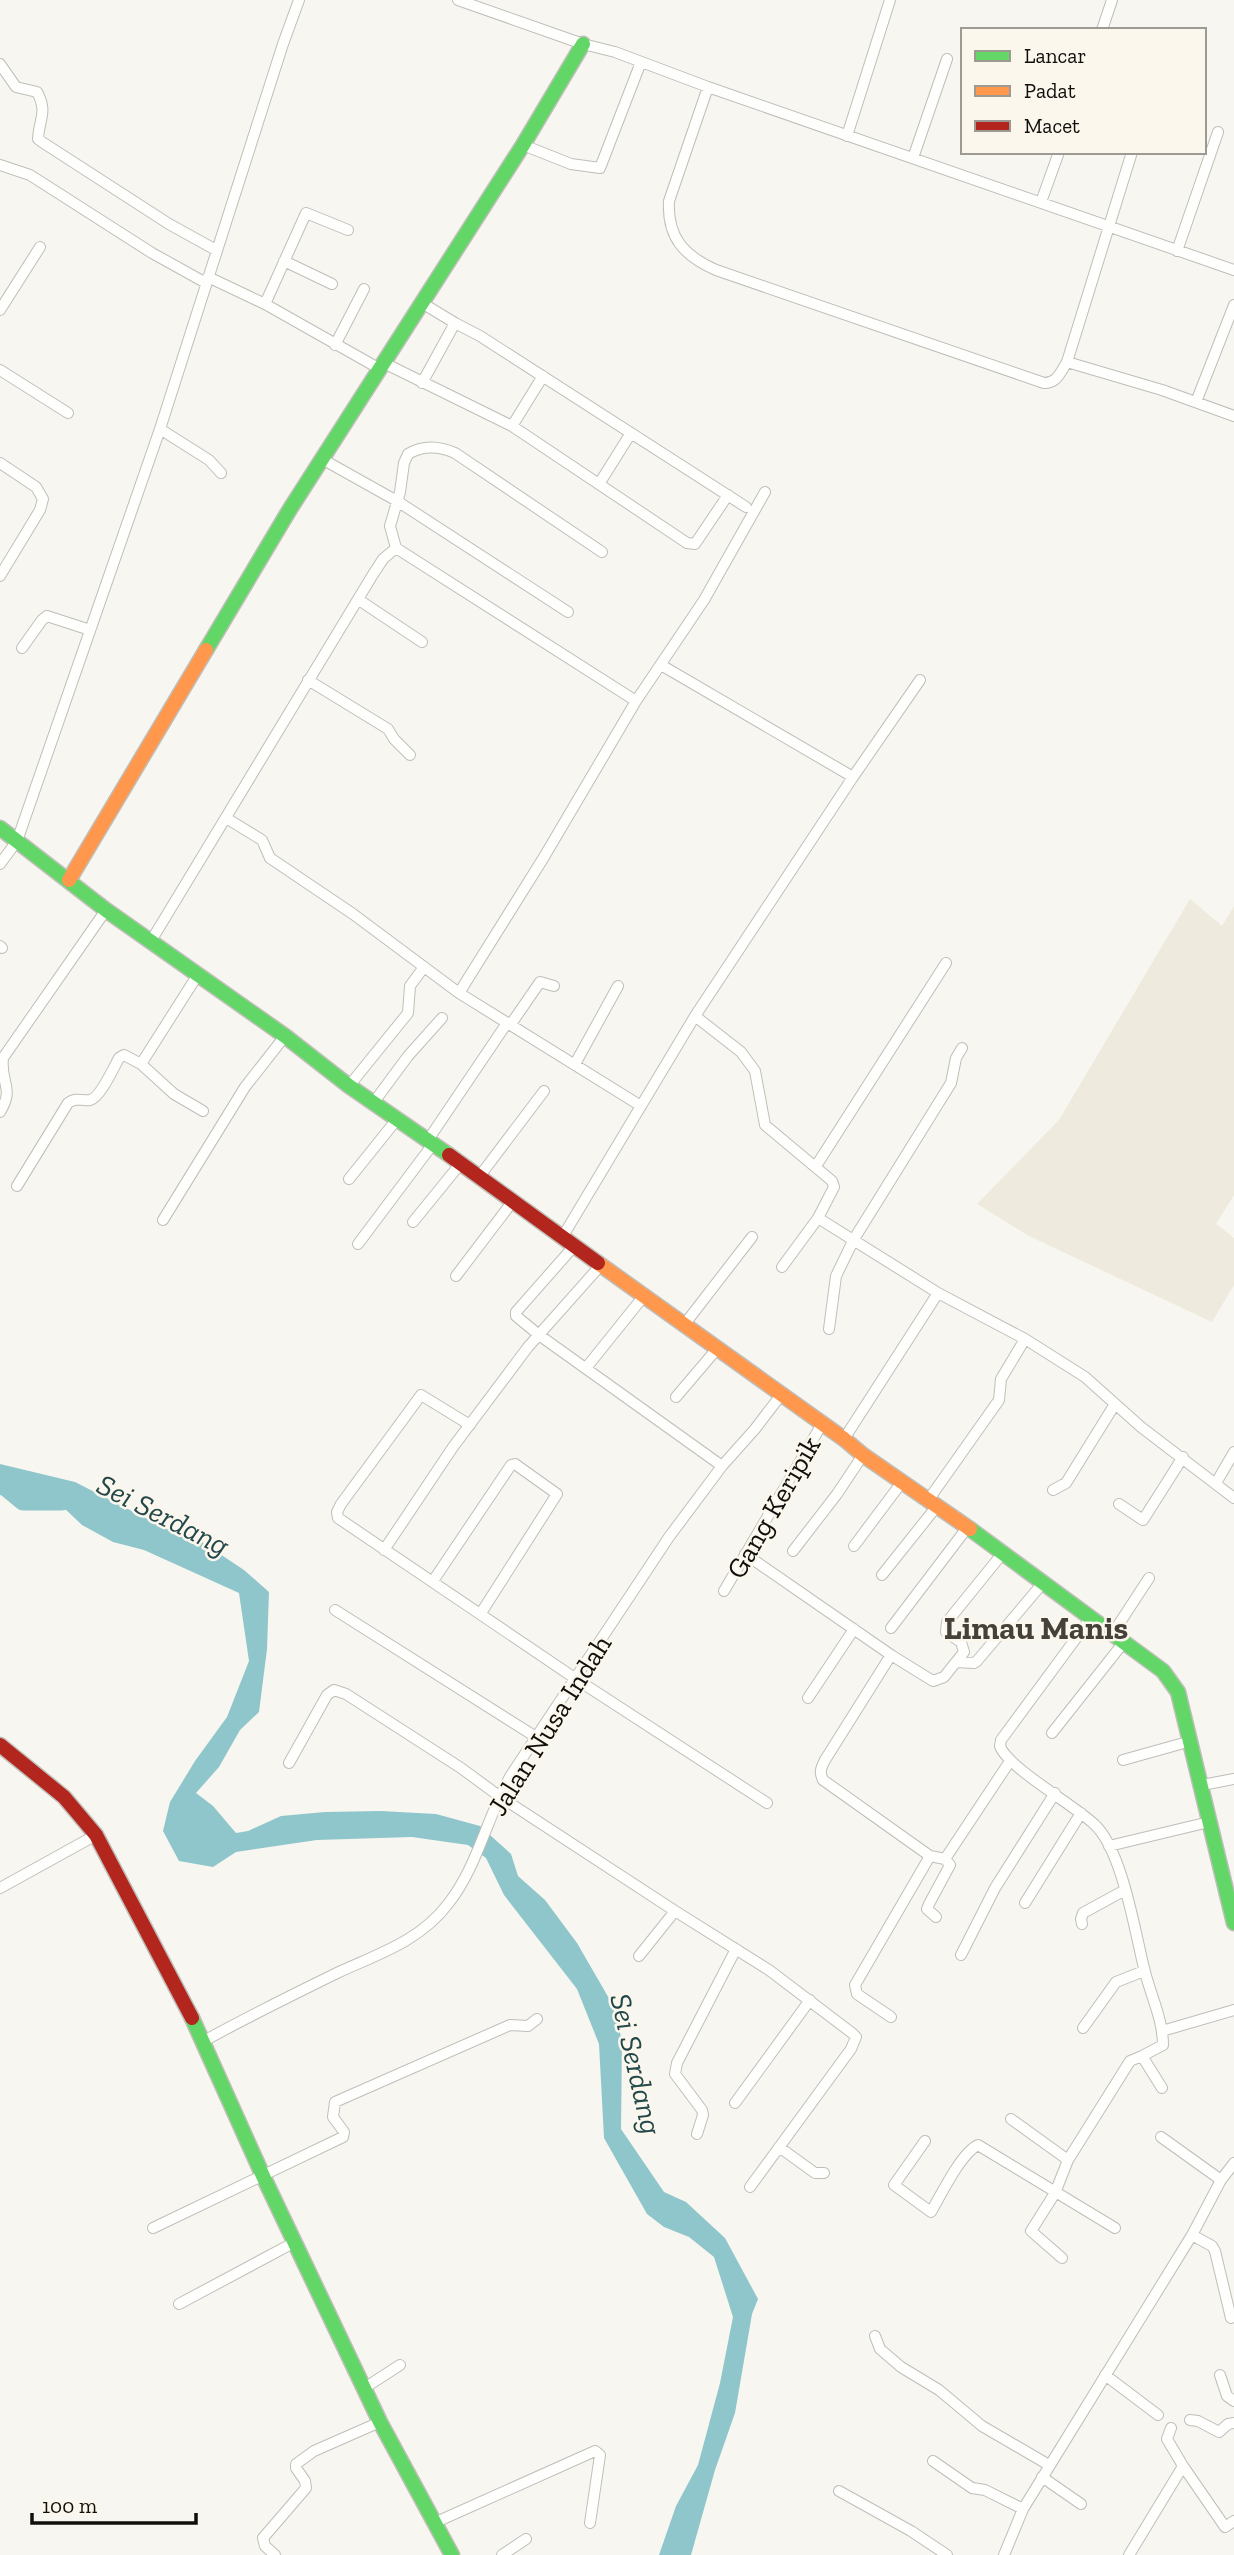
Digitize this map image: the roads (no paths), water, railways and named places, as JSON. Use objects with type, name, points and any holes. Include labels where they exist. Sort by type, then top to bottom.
[{"type":"street","points":[[0,864],[17,841],[160,429],[299,0]]},
{"type":"street","points":[[457,0],[583,44],[615,52],[708,88],[1234,270]]},
{"type":"street","points":[[847,136],[890,0]]},
{"type":"street","points":[[1103,28],[1112,0]]},
{"type":"street","points":[[69,880],[322,459],[523,145],[583,44]]},
{"type":"street","points":[[913,158],[947,59]]},
{"type":"street","points":[[523,145],[571,164],[600,168],[641,62]]},
{"type":"street","points":[[0,64],[16,87],[37,92],[44,110],[38,139],[169,225],[216,250]]},
{"type":"street","points":[[708,88],[669,201],[668,219],[684,250],[716,270],[1033,381],[1051,383],[1057,379],[1067,362],[1131,154]]},
{"type":"street","points":[[1177,251],[1218,132]]},
{"type":"street","points":[[1041,202],[1058,154]]},
{"type":"street","points":[[0,165],[30,175],[152,253],[265,304],[335,345],[512,426],[687,543],[695,544],[728,495]]},
{"type":"street","points":[[265,304],[306,213],[348,230]]},
{"type":"street","points":[[0,310],[40,247]]},
{"type":"street","points":[[284,261],[332,284]]},
{"type":"street","points":[[335,345],[365,289]]},
{"type":"street","points":[[422,303],[543,376],[746,507]]},
{"type":"street","points":[[1196,402],[1234,305]]},
{"type":"street","points":[[422,383],[455,323]]},
{"type":"street","points":[[1067,362],[1234,416]]},
{"type":"street","points":[[0,369],[68,413]]},
{"type":"street","points":[[512,426],[543,376]]},
{"type":"street","points":[[160,429],[209,460],[221,473]]},
{"type":"street","points":[[599,484],[631,433]]},
{"type":"street","points":[[602,552],[446,450],[423,447],[408,454],[390,526],[396,548],[636,701]]},
{"type":"street","points":[[322,459],[397,501],[568,612]]},
{"type":"street","points":[[0,463],[36,487],[43,499],[34,521],[0,576]]},
{"type":"street","points":[[459,993],[636,701],[704,600],[765,492]]},
{"type":"street","points":[[151,941],[383,559],[396,548]]},
{"type":"street","points":[[359,600],[422,642]]},
{"type":"street","points":[[22,648],[47,616],[89,630]]},
{"type":"street","points":[[661,665],[853,777]]},
{"type":"street","points":[[308,680],[388,729],[410,755]]},
{"type":"street","points":[[562,1236],[695,1016],[920,680]]},
{"type":"street","points":[[226,818],[262,840],[270,858],[353,914],[459,993],[642,1107]]},
{"type":"street","points":[[0,828],[197,976],[285,1036],[349,1086],[575,1245],[716,1350],[933,1502],[1163,1671],[1171,1679],[1181,1702],[1209,1822],[1228,1878],[1234,1923]]},
{"type":"street","points":[[0,1112],[8,1100],[1,1070],[3,1058],[106,910]]},
{"type":"street","points":[[816,1166],[946,963]]},
{"type":"street","points":[[349,1086],[408,1013],[409,989],[424,967]]},
{"type":"street","points":[[141,1064],[197,976]]},
{"type":"street","points":[[358,1244],[540,982],[554,986]]},
{"type":"street","points":[[575,1064],[618,986]]},
{"type":"street","points":[[695,1016],[741,1052],[755,1071],[765,1125],[832,1181],[834,1187],[818,1218],[782,1267]]},
{"type":"street","points":[[374,1102],[408,1056],[442,1018]]},
{"type":"street","points":[[163,1220],[245,1087],[285,1036]]},
{"type":"street","points":[[829,1329],[836,1276],[854,1238],[951,1083],[956,1058],[962,1048]]},
{"type":"street","points":[[17,1186],[68,1103],[73,1100],[90,1100],[97,1096],[119,1058],[124,1055],[141,1064],[174,1094],[203,1111]]},
{"type":"street","points":[[479,1177],[544,1091]]},
{"type":"street","points":[[349,1179],[398,1118]]},
{"type":"street","points":[[412,1223],[461,1163]]},
{"type":"street","points":[[456,1276],[513,1201]]},
{"type":"street","points":[[818,1218],[854,1238],[938,1293],[1025,1339],[1085,1377],[1234,1498]]},
{"type":"street","points":[[684,1325],[752,1237]]},
{"type":"street","points":[[575,1245],[515,1314],[539,1335],[722,1466]]},
{"type":"street","points":[[384,1550],[470,1425],[539,1335],[600,1266]]},
{"type":"street","points":[[844,1439],[938,1293]]},
{"type":"street","points":[[586,1368],[643,1297]]},
{"type":"street","points":[[882,1575],[999,1400],[1001,1379],[1025,1339]]},
{"type":"street","points":[[676,1397],[716,1350]]},
{"type":"street","points":[[470,1425],[421,1395],[341,1504],[338,1518],[576,1679],[767,1803]]},
{"type":"street","name":"Jalan Nusa Indah","points":[[204,2040],[408,1941],[432,1923],[467,1876],[499,1796],[536,1737],[669,1537],[722,1466],[781,1395]]},
{"type":"street","points":[[1053,1490],[1066,1483],[1115,1404]]},
{"type":"street","name":"Gang Keripik","points":[[724,1591],[822,1424]]},
{"type":"street","points":[[1216,1483],[1234,1452]]},
{"type":"street","points":[[793,1551],[863,1455]]},
{"type":"street","points":[[1119,1504],[1143,1520],[1183,1457]]},
{"type":"street","points":[[433,1581],[476,1513],[511,1465],[515,1464],[557,1494],[481,1613]]},
{"type":"street","points":[[854,1546],[902,1482]]},
{"type":"street","points":[[891,1628],[967,1528]]},
{"type":"street","points":[[746,1555],[933,1681],[944,1677],[964,1652],[961,1642],[946,1632],[947,1622],[1002,1554]]},
{"type":"street","points":[[1052,1733],[1118,1637],[1149,1578]]},
{"type":"street","points":[[956,1662],[977,1661],[1042,1584]]},
{"type":"street","points":[[335,1610],[536,1737]]},
{"type":"street","points":[[1062,2258],[1031,2231],[1055,2193],[1068,2160],[1128,2064],[1163,2045],[1162,2031],[1125,1890],[1109,1846],[1096,1826],[1010,1761],[1000,1749],[1001,1740],[1091,1618]]},
{"type":"street","points":[[808,1698],[854,1629]]},
{"type":"street","points":[[891,1655],[820,1770],[823,1780],[930,1856],[945,1859],[950,1868],[928,1909],[936,1917]]},
{"type":"street","points":[[289,1763],[327,1695],[334,1690],[346,1694],[736,1949],[810,2000],[856,2037],[851,2049],[750,2187]]},
{"type":"street","points":[[1123,1760],[1191,1741]]},
{"type":"street","points":[[0,1745],[83,1815],[96,1835],[204,2040],[212,2066],[366,2387],[380,2422],[452,2555]]},
{"type":"street","points":[[945,1859],[1010,1761]]},
{"type":"street","points":[[1202,1785],[1234,1779]]},
{"type":"street","points":[[961,1955],[995,1888],[1055,1793]]},
{"type":"street","points":[[1025,1903],[1080,1813]]},
{"type":"street","points":[[1109,1846],[1209,1822]]},
{"type":"street","points":[[0,1888],[96,1835]]},
{"type":"street","points":[[891,2017],[857,1994],[855,1985],[930,1856]]},
{"type":"street","points":[[1082,1924],[1081,1919],[1086,1910],[1125,1890]]},
{"type":"street","points":[[639,1956],[675,1911]]},
{"type":"street","points":[[697,2134],[703,2115],[702,2109],[675,2074],[677,2063],[736,1949]]},
{"type":"street","points":[[1083,2028],[1116,1982],[1144,1970]]},
{"type":"street","points":[[735,2103],[810,2000]]},
{"type":"street","points":[[1162,2031],[1234,2010]]},
{"type":"street","points":[[153,2228],[344,2137],[344,2132],[333,2117],[335,2102],[510,2025],[528,2026],[537,2019]]},
{"type":"street","points":[[1142,2056],[1162,2088]]},
{"type":"street","points":[[1011,2119],[1068,2160]]},
{"type":"street","points":[[1161,2137],[1221,2180]]},
{"type":"street","points":[[925,2141],[894,2185],[931,2212],[963,2159],[978,2145],[1115,2228]]},
{"type":"street","points":[[779,2147],[815,2173],[824,2173]]},
{"type":"street","points":[[1004,2555],[1023,2509],[1192,2235],[1221,2180],[1234,2163]]},
{"type":"street","points":[[1192,2235],[1212,2246],[1215,2251],[1231,2318]]},
{"type":"street","points":[[179,2304],[295,2242]]},
{"type":"street","points":[[875,2336],[880,2349],[901,2367],[939,2390],[982,2426],[1049,2465]]},
{"type":"street","points":[[366,2387],[400,2365]]},
{"type":"street","points":[[1105,2375],[1158,2414]]},
{"type":"street","points":[[1220,2375],[1227,2396],[1234,2401]]},
{"type":"street","points":[[1190,2420],[1198,2421],[1219,2432],[1228,2424],[1234,2423]]},
{"type":"street","points":[[275,2555],[265,2546],[263,2538],[306,2488],[306,2481],[296,2464],[314,2451],[380,2422]]},
{"type":"street","points":[[1171,2428],[1167,2439],[1183,2466],[1225,2527],[1234,2521]]},
{"type":"street","points":[[434,2523],[594,2451],[600,2455],[590,2523]]},
{"type":"street","points":[[933,2461],[972,2488],[985,2490],[1023,2509]]},
{"type":"street","points":[[1129,2555],[1183,2466]]},
{"type":"street","points":[[1042,2477],[1081,2504]]},
{"type":"street","points":[[839,2491],[911,2531],[947,2555]]},
{"type":"street","points":[[502,2555],[526,2539]]},
{"type":"water","points":[[0,1464],[75,1482],[173,1532],[202,1542],[244,1570],[269,1592],[267,1649],[259,1712],[240,1730],[219,1767],[196,1793],[213,1806],[236,1833],[248,1831],[281,1816],[325,1812],[436,1814],[480,1826],[511,1854],[518,1876],[545,1900],[577,1943],[614,2007],[622,2041],[621,2129],[664,2192],[686,2202],[725,2238],[758,2299],[752,2314],[735,2413],[715,2470],[691,2555],[659,2555],[676,2506],[698,2465],[720,2383],[733,2317],[714,2257],[689,2237],[664,2227],[647,2214],[604,2138],[599,2044],[577,1989],[504,1895],[486,1858],[468,1845],[412,1837],[317,1840],[236,1852],[213,1867],[179,1861],[163,1831],[170,1802],[227,1717],[249,1661],[239,1593],[144,1550],[113,1542],[82,1525],[63,1507],[0,1495]]},
{"type":"waterway","name":"Sei Serdang","points":[[0,1482],[23,1501],[62,1501]]},
{"type":"district","name":"Limau Manis","points":[[1036,1628]]}]
